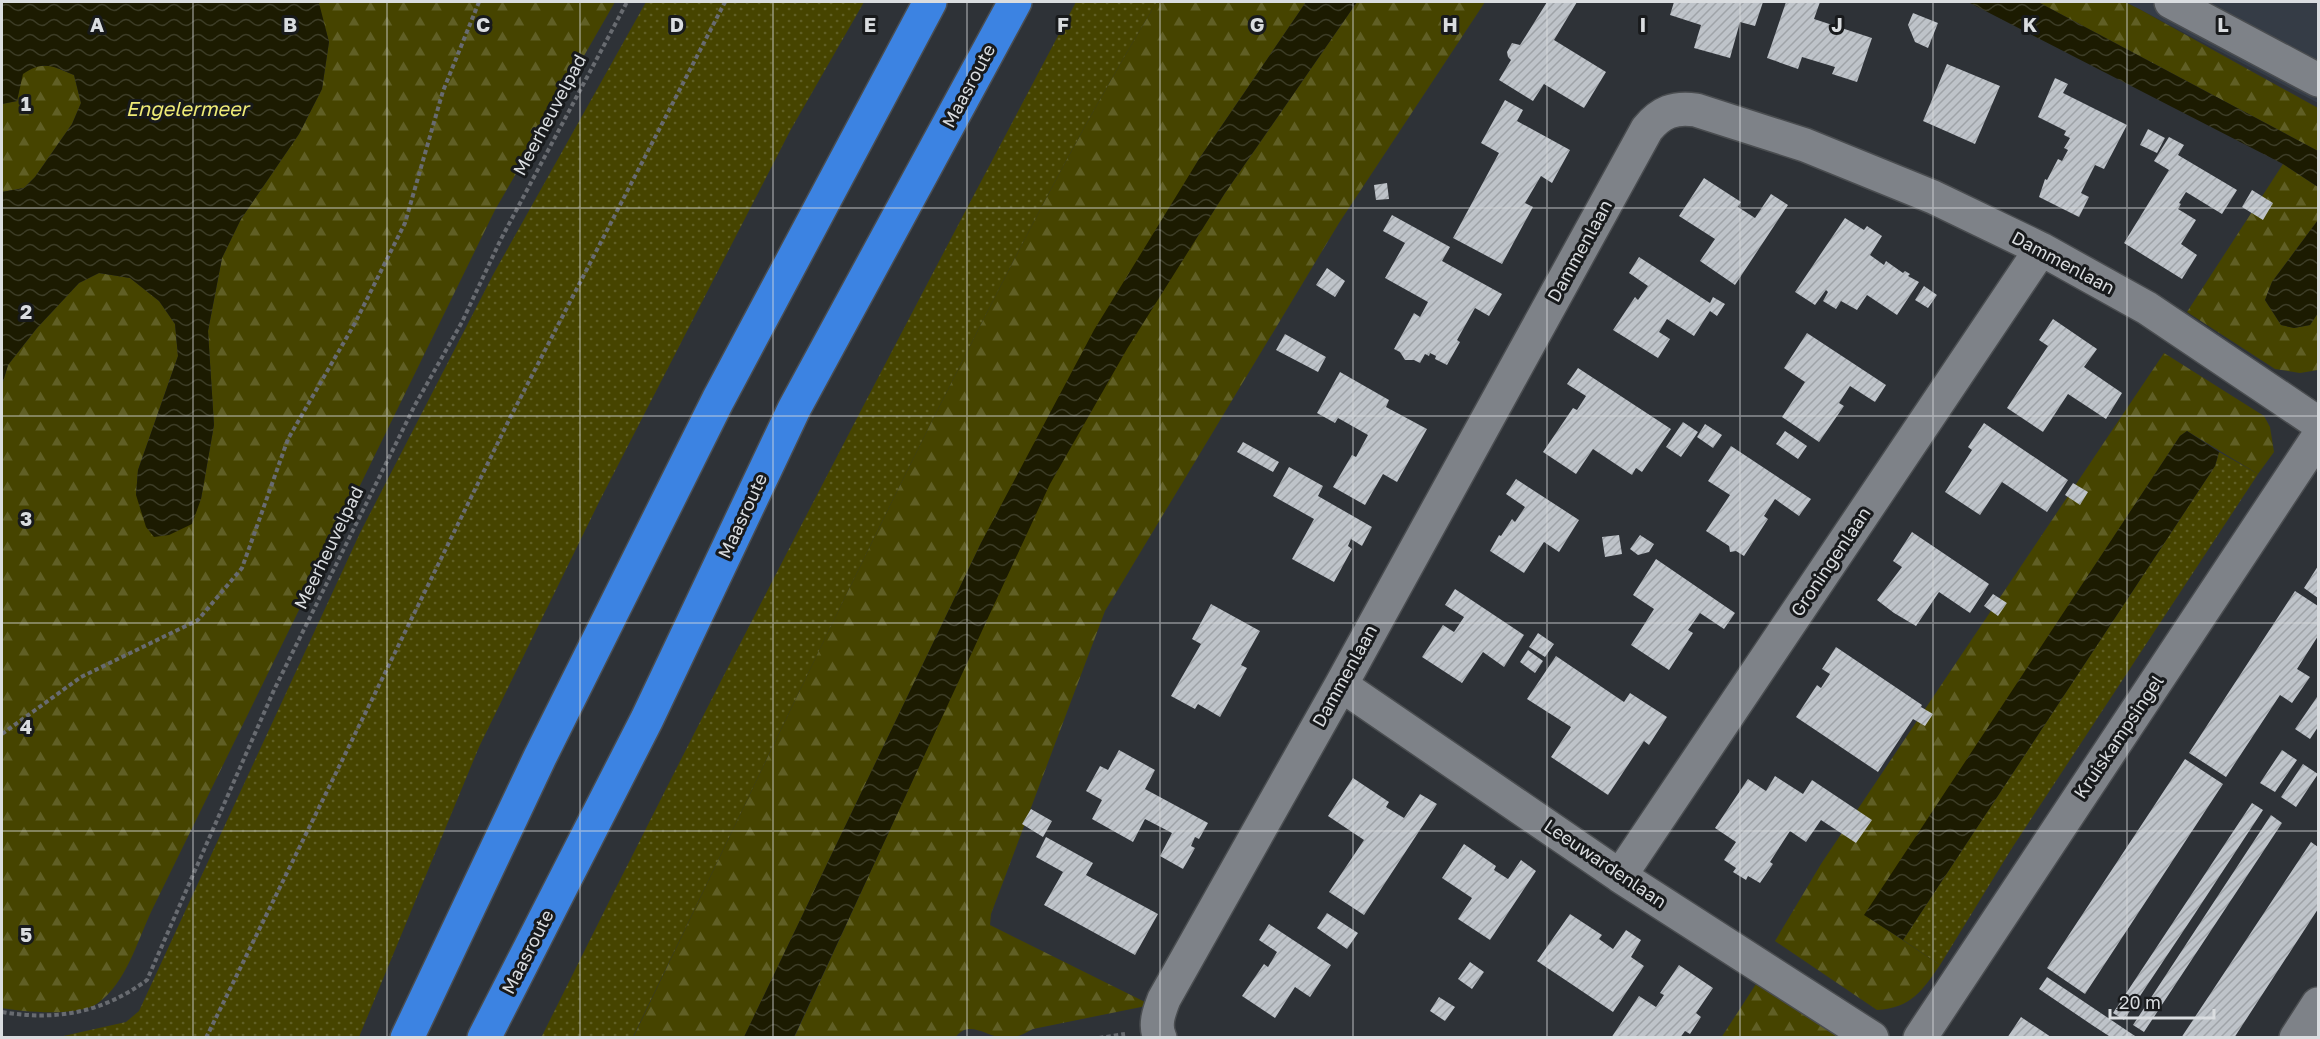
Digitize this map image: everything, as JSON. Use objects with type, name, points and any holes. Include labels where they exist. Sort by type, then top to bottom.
[{"type":"highway","points":[[407,1038],[540,757],[718,400],[930,2]]},
{"type":"highway","name":"Maasroute","points":[[484,1038],[647,719],[794,409],[1015,2]]},
{"type":"street","points":[[2171,2],[2319,80]]},
{"type":"street","name":"Dammenlaan","points":[[1160,1038],[1157,1031],[1158,1014],[1164,999],[1341,685],[1647,129],[1656,118],[1665,112],[1681,108],[1696,110],[1805,145],[1933,197],[2041,249],[2147,308],[2319,423]]},
{"type":"street","name":"Groningenlaan","points":[[1620,876],[2041,249]]},
{"type":"street","name":"Kruiskampsingel","points":[[1920,1038],[2319,437]]},
{"type":"street","name":"Leeuwardenlaan","points":[[1341,685],[1620,876],[1872,1038]]},
{"type":"street","points":[[2296,1038],[2319,1004]]},
{"type":"path","points":[[2,734],[81,677],[198,620],[242,568],[288,439],[355,323],[405,224],[443,91],[479,2]]},
{"type":"path","name":"Meerheuvelpad","points":[[2,1012],[47,1016],[81,1012],[114,1001],[147,980],[274,690],[415,405],[462,322],[501,239],[627,2]]},
{"type":"path","points":[[206,1038],[510,418],[725,2]]},
{"type":"shaded area","points":[[2125,2],[2318,2],[2318,103],[2141,10]]},
{"type":"green space","points":[[318,2],[615,2],[495,210],[116,985],[98,1003],[78,1010],[51,1012],[2,1008],[2,385],[8,365],[37,328],[79,283],[99,273],[130,278],[159,301],[175,324],[178,356],[138,470],[136,495],[201,499],[214,425],[208,331],[222,258],[241,219],[299,134],[322,89],[329,42]]},
{"type":"green space","points":[[646,2],[864,2],[790,131],[599,502],[479,747],[359,1037],[59,1037],[126,1022],[139,1011],[360,533],[494,273]]},
{"type":"green space","points":[[1076,2],[1157,2],[1097,105],[1012,263],[818,653],[633,1037],[541,1038],[805,518]]},
{"type":"green space","points":[[1157,2],[1306,2],[1199,159],[981,543],[744,1037],[633,1038],[931,423],[1068,158]]},
{"type":"green space","points":[[1357,2],[1485,2],[1339,223],[1105,611],[991,914],[990,925],[1151,1005],[1033,1029],[1010,1037],[995,1036],[971,1029],[960,1032],[955,1038],[794,1038],[1049,484],[1126,349],[1225,193]]},
{"type":"green space","points":[[2038,2],[2125,2],[2141,10],[2318,108],[2318,151]]},
{"type":"green space","points":[[34,66],[52,66],[74,75],[81,103],[72,124],[35,177],[24,188],[2,192],[2,104],[17,101],[22,74]]},
{"type":"green space","points":[[2283,164],[2318,187],[2318,220],[2272,282],[2265,300],[2281,325],[2294,328],[2310,325],[2318,313],[2318,370],[2300,373],[2275,369],[2187,312]]},
{"type":"green space","points":[[2164,353],[2264,416],[2270,427],[2274,452],[2258,474],[2187,431],[2180,436],[1865,915],[1940,965],[1921,990],[1907,1002],[1889,1009],[1877,1010],[1775,941],[1821,864]]},
{"type":"green space","points":[[2219,452],[2258,474],[2012,848],[1940,965],[1903,940],[2215,466]]},
{"type":"green space","points":[[1758,981],[1840,1037],[1721,1038]]},
{"type":"water","name":"Engelermeer","points":[[2,2],[319,3],[329,42],[322,89],[299,134],[241,219],[222,258],[208,331],[214,425],[201,499],[192,524],[169,535],[154,537],[146,527],[136,495],[138,470],[178,356],[175,324],[159,301],[130,278],[99,273],[79,283],[37,328],[8,365],[2,385],[2,192],[24,188],[35,177],[72,124],[81,103],[74,75],[54,67],[42,66],[23,74],[17,101],[2,104]]},
{"type":"water","points":[[1306,2],[1357,2],[1225,193],[1127,349],[1050,484],[794,1037],[744,1037],[981,543],[1094,330],[1199,159]]},
{"type":"water","points":[[1968,2],[2038,2],[2318,151],[2318,187],[2283,164]]},
{"type":"water","points":[[2318,220],[2318,313],[2310,325],[2294,328],[2281,325],[2265,300],[2272,282]]},
{"type":"water","points":[[2187,431],[2219,452],[2215,466],[1903,940],[1864,915],[2180,436]]},
{"type":"building","points":[[1547,2],[1577,2],[1554,40],[1606,72],[1584,108],[1544,84],[1533,101],[1499,80],[1511,60],[1507,52],[1512,43],[1520,45]]},
{"type":"building","points":[[1674,2],[1763,2],[1755,26],[1740,22],[1730,58],[1694,48],[1701,25],[1670,15]]},
{"type":"building","points":[[1786,2],[1820,2],[1814,19],[1872,38],[1857,82],[1832,74],[1835,67],[1802,57],[1798,69],[1767,58]]},
{"type":"building","points":[[1913,13],[1938,23],[1928,48],[1915,42],[1908,25]]},
{"type":"building","points":[[1947,64],[2000,86],[1975,144],[1923,121]]},
{"type":"building","points":[[2055,78],[2068,84],[2063,93],[2127,125],[2104,169],[2095,165],[2081,193],[2089,197],[2079,217],[2039,197],[2045,179],[2047,180],[2058,159],[2062,161],[2068,150],[2064,148],[2070,138],[2064,135],[2066,131],[2038,117]]},
{"type":"building","points":[[1505,100],[1523,110],[1517,121],[1570,150],[1552,183],[1541,176],[1525,203],[1533,207],[1502,264],[1453,238],[1499,153],[1481,143]]},
{"type":"building","points":[[2148,129],[2165,138],[2157,153],[2140,145]]},
{"type":"building","points":[[2169,137],[2184,145],[2178,155],[2237,190],[2222,214],[2186,192],[2179,203],[2181,204],[2178,209],[2196,220],[2181,244],[2197,255],[2182,279],[2124,243],[2169,170],[2154,161]]},
{"type":"building","points":[[1704,178],[1741,202],[1738,207],[1755,218],[1771,194],[1788,205],[1735,285],[1700,261],[1715,239],[1679,216]]},
{"type":"building","points":[[1387,183],[1389,199],[1376,200],[1374,185]]},
{"type":"building","points":[[2252,190],[2273,203],[2263,220],[2242,207]]},
{"type":"building","points":[[1392,215],[1450,247],[1442,261],[1502,294],[1489,316],[1475,308],[1457,340],[1460,342],[1447,365],[1435,359],[1436,356],[1430,353],[1429,356],[1425,354],[1420,363],[1405,360],[1400,352],[1394,349],[1414,313],[1420,317],[1428,302],[1385,278],[1405,243],[1383,231]]},
{"type":"building","points":[[1845,218],[1864,230],[1867,226],[1882,236],[1870,255],[1884,265],[1886,261],[1903,273],[1905,271],[1910,274],[1908,276],[1919,282],[1897,315],[1867,295],[1857,310],[1841,301],[1836,309],[1823,301],[1828,292],[1826,290],[1815,305],[1795,292]]},
{"type":"building","points":[[1639,257],[1710,303],[1713,297],[1725,304],[1717,316],[1710,311],[1694,336],[1667,319],[1659,332],[1670,339],[1658,358],[1613,330],[1635,297],[1638,300],[1648,286],[1629,273]]},
{"type":"building","points":[[1327,268],[1345,281],[1335,297],[1316,285]]},
{"type":"building","points":[[1924,286],[1937,295],[1928,308],[1915,300]]},
{"type":"building","points":[[2053,319],[2097,349],[2084,367],[2122,393],[2106,419],[2068,394],[2043,432],[2007,408],[2048,346],[2039,340]]},
{"type":"building","points":[[1807,333],[1886,385],[1875,402],[1850,386],[1839,403],[1844,406],[1819,442],[1782,417],[1805,382],[1784,368]]},
{"type":"building","points":[[1285,334],[1326,357],[1318,372],[1276,350]]},
{"type":"building","points":[[1578,368],[1671,429],[1642,472],[1636,468],[1632,475],[1593,449],[1576,474],[1543,452],[1573,408],[1577,410],[1586,396],[1567,384]]},
{"type":"building","points":[[1340,372],[1389,400],[1386,407],[1427,429],[1397,482],[1383,474],[1365,505],[1333,487],[1352,455],[1356,457],[1368,435],[1338,418],[1335,423],[1317,413]]},
{"type":"building","points":[[1683,422],[1698,432],[1681,457],[1666,447]]},
{"type":"building","points":[[1984,423],[2068,480],[2047,512],[2002,482],[1980,515],[1945,492],[1972,450],[1968,447]]},
{"type":"building","points":[[1705,424],[1722,435],[1713,448],[1697,437]]},
{"type":"building","points":[[1785,431],[1807,446],[1798,459],[1776,444]]},
{"type":"building","points":[[1243,442],[1279,462],[1273,472],[1237,452]]},
{"type":"building","points":[[1731,446],[1811,499],[1799,516],[1775,499],[1764,516],[1768,519],[1744,556],[1736,551],[1730,552],[1729,546],[1706,531],[1730,495],[1708,481]]},
{"type":"building","points":[[1289,467],[1323,486],[1318,496],[1372,527],[1362,546],[1351,539],[1348,546],[1352,549],[1334,582],[1292,559],[1314,519],[1273,496]]},
{"type":"building","points":[[1516,479],[1579,520],[1559,552],[1544,542],[1524,573],[1490,551],[1499,535],[1501,536],[1512,519],[1515,522],[1525,507],[1506,494]]},
{"type":"building","points":[[2073,483],[2088,492],[2080,505],[2065,495]]},
{"type":"building","points":[[1912,532],[1989,584],[1970,613],[1939,592],[1916,626],[1877,600],[1902,567],[1893,561]]},
{"type":"building","points":[[1619,535],[1622,554],[1605,557],[1602,537]]},
{"type":"building","points":[[1640,535],[1654,544],[1649,552],[1638,555],[1630,549]]},
{"type":"building","points":[[1656,559],[1735,613],[1724,629],[1700,613],[1688,630],[1693,633],[1669,670],[1631,645],[1654,609],[1633,595]]},
{"type":"building","points":[[2318,566],[2318,598],[2304,588]]},
{"type":"building","points":[[1455,589],[1524,635],[1504,667],[1483,652],[1462,683],[1422,657],[1443,625],[1454,632],[1464,617],[1445,605]]},
{"type":"building","points":[[2295,591],[2318,606],[2318,636],[2297,669],[2310,677],[2292,703],[2280,695],[2226,777],[2189,753]]},
{"type":"building","points":[[1993,594],[2007,603],[1998,616],[1984,606]]},
{"type":"building","points":[[1211,604],[1260,631],[1241,665],[1247,668],[1220,717],[1198,704],[1195,709],[1171,696],[1201,644],[1192,639]]},
{"type":"building","points":[[1538,633],[1554,644],[1545,657],[1529,647]]},
{"type":"building","points":[[1836,647],[1933,714],[1925,726],[1913,719],[1878,772],[1796,717],[1817,685],[1821,688],[1830,674],[1822,669]]},
{"type":"building","points":[[1528,650],[1543,661],[1535,673],[1520,662]]},
{"type":"building","points":[[1556,656],[1624,702],[1630,693],[1667,717],[1649,745],[1644,741],[1608,795],[1551,757],[1571,727],[1527,699]]},
{"type":"building","points":[[2317,697],[2318,727],[2310,739],[2295,729]]},
{"type":"building","points":[[1119,750],[1155,770],[1145,789],[1208,823],[1199,839],[1195,837],[1191,846],[1195,848],[1183,869],[1160,856],[1172,833],[1145,819],[1133,842],[1092,819],[1102,800],[1086,791],[1100,766],[1108,770]]},
{"type":"building","points":[[2282,750],[2297,760],[2275,792],[2260,783]]},
{"type":"building","points":[[2185,759],[2223,784],[2085,994],[2047,968]]},
{"type":"building","points":[[2303,764],[2318,774],[2296,807],[2281,797]]},
{"type":"building","points":[[1775,776],[1803,794],[1812,780],[1872,820],[1856,843],[1821,820],[1806,842],[1790,831],[1770,862],[1773,864],[1760,883],[1748,876],[1746,880],[1733,872],[1736,868],[1724,860],[1736,842],[1715,828],[1748,779],[1766,791]]},
{"type":"building","points":[[1353,778],[1389,802],[1386,807],[1404,818],[1420,794],[1437,804],[1364,915],[1329,892],[1364,840],[1328,816]]},
{"type":"building","points":[[2252,803],[2263,810],[2124,1020],[2113,1013]]},
{"type":"building","points":[[1031,809],[1052,821],[1043,837],[1022,824]]},
{"type":"building","points":[[2271,815],[2282,823],[2144,1032],[2133,1025]]},
{"type":"building","points":[[1046,837],[1093,863],[1086,875],[1158,914],[1135,955],[1044,905],[1063,872],[1036,857]]},
{"type":"building","points":[[2311,842],[2318,847],[2318,909],[2234,1038],[2181,1038]]},
{"type":"building","points":[[1464,844],[1496,866],[1494,870],[1508,879],[1521,860],[1536,871],[1490,940],[1458,919],[1472,898],[1442,878]]},
{"type":"building","points":[[1327,913],[1358,933],[1347,949],[1317,928]]},
{"type":"building","points":[[1570,914],[1602,935],[1599,939],[1613,949],[1626,930],[1641,940],[1631,957],[1644,966],[1613,1012],[1537,961]]},
{"type":"building","points":[[1269,924],[1331,965],[1310,997],[1295,987],[1275,1018],[1242,996],[1264,964],[1268,967],[1277,952],[1259,940]]},
{"type":"building","points":[[1470,962],[1484,972],[1472,989],[1458,979]]},
{"type":"building","points":[[1679,965],[1713,988],[1696,1013],[1701,1017],[1690,1034],[1685,1031],[1680,1038],[1611,1038],[1639,996],[1656,1007],[1664,995],[1660,993]]},
{"type":"building","points":[[2047,977],[2138,1038],[2112,1038],[2092,1025],[2039,989]]},
{"type":"building","points":[[1439,997],[1455,1007],[1445,1021],[1430,1011]]},
{"type":"building","points":[[2021,1017],[2048,1035],[2052,1038],[2007,1038]]}]
